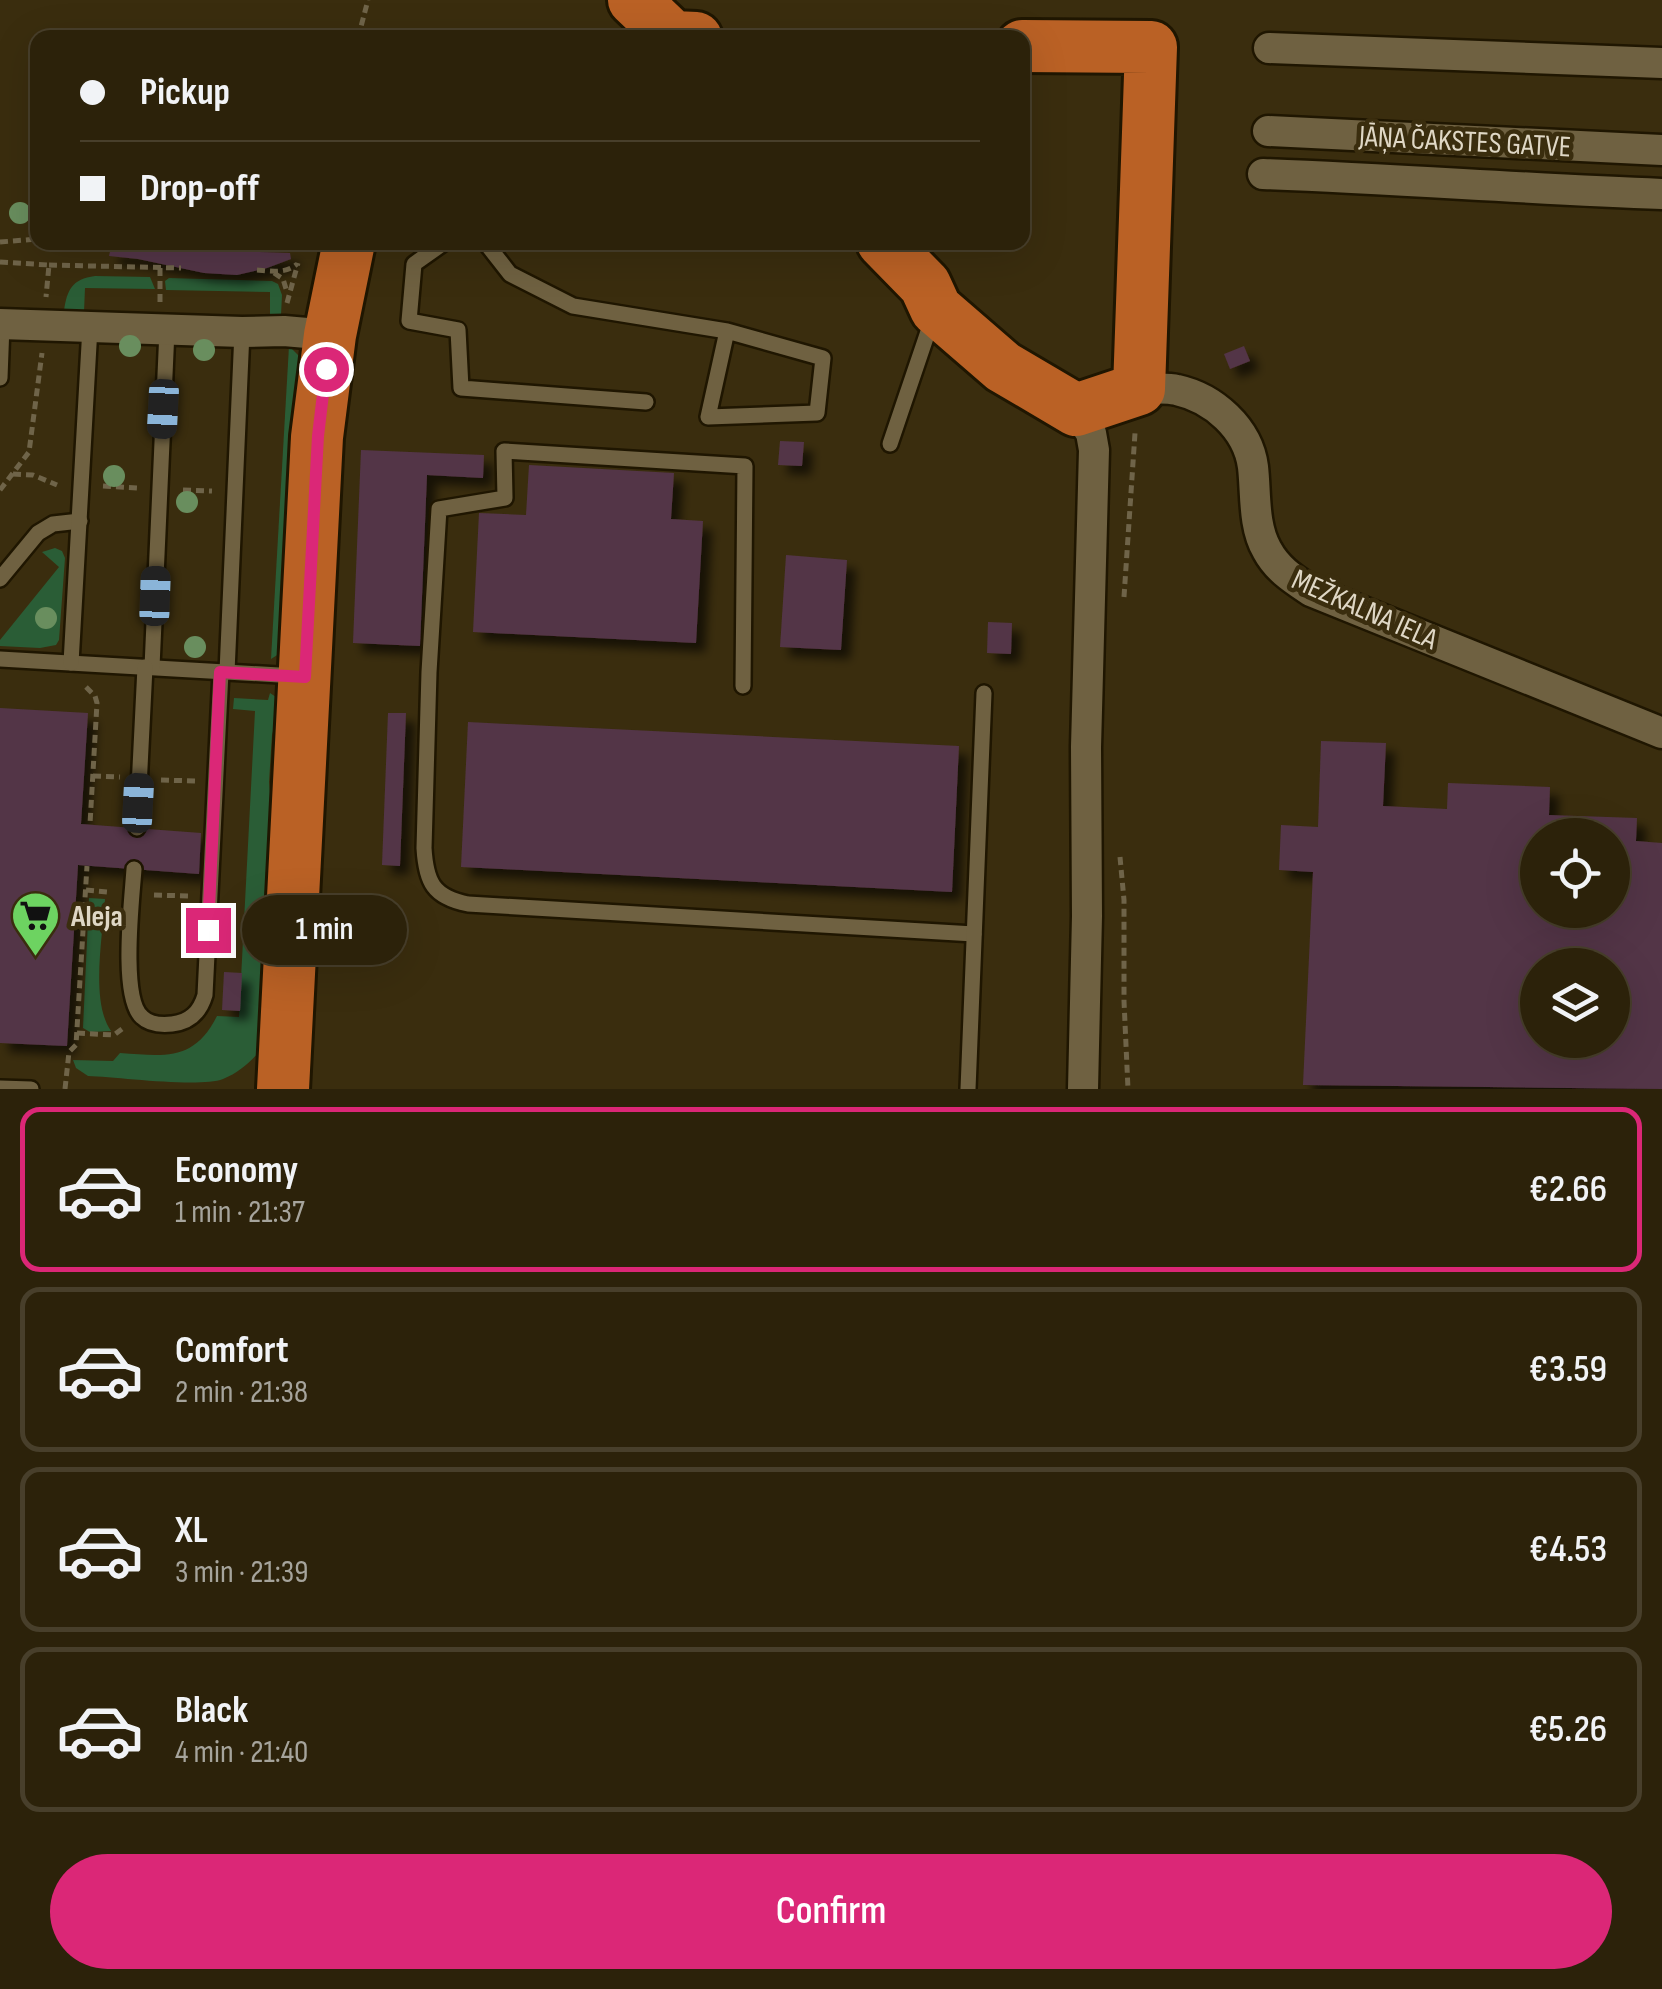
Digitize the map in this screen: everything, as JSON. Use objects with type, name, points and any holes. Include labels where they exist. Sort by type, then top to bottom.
[{"type":"highway","points":[[634,0],[666,30]]},
{"type":"highway","points":[[1030,46],[1152,47],[1139,389]]},
{"type":"highway","points":[[283,1089],[318,436],[308,325],[345,250]]},
{"type":"highway","points":[[891,250],[925,285],[936,309],[1003,367],[1076,410]]},
{"type":"highway","name":"MEŽKALNA IELA","points":[[1076,410],[1139,389]]},
{"type":"street","points":[[1269,48],[1662,63]]},
{"type":"street","name":"JĀŅA ČAKSTES GATVE","points":[[1268,131],[1662,150]]},
{"type":"street","points":[[1420,180],[1503,144]]},
{"type":"street","name":"JĀŅA ČAKSTES GATVE","points":[[1263,174],[1662,194]]},
{"type":"street","points":[[1,324],[242,332],[284,331],[308,325]]},
{"type":"street","name":"MEŽKALNA IELA","points":[[1139,389],[1174,389],[1210,401],[1236,426],[1253,461],[1256,510],[1264,546],[1281,570],[1311,591],[1662,733]]},
{"type":"street","points":[[1076,410],[1091,434],[1094,450],[1083,1089]]},
{"type":"lane","points":[[434,250],[414,264],[409,322],[458,330],[461,388],[646,402]]},
{"type":"lane","points":[[491,250],[510,274],[573,306],[727,331],[823,358],[817,413],[708,417],[727,331]]},
{"type":"lane","points":[[890,444],[936,309]]},
{"type":"lane","points":[[0,378],[1,324]]},
{"type":"lane","points":[[72,663],[90,327]]},
{"type":"lane","points":[[137,828],[167,330]]},
{"type":"lane","points":[[134,869],[129,966],[134,1005],[140,1016],[150,1022],[180,1023],[197,1012],[205,995],[242,332]]},
{"type":"lane","points":[[744,686],[744,466],[504,451],[505,498],[440,509],[429,672],[424,848],[426,870],[434,888],[448,900],[468,904],[974,934]]},
{"type":"lane","points":[[0,579],[38,533],[52,524],[80,521]]},
{"type":"lane","points":[[0,660],[305,677]]},
{"type":"lane","points":[[968,1089],[984,693]]},
{"type":"lane","points":[[0,1088],[31,1089]]},
{"type":"path","points":[[360,30],[368,0]]},
{"type":"path","points":[[0,242],[30,240]]},
{"type":"path","points":[[0,262],[182,268]]},
{"type":"path","points":[[257,270],[291,269],[298,262],[287,300]]},
{"type":"path","points":[[0,490],[29,452],[48,265]]},
{"type":"path","points":[[271,271],[283,279],[287,300],[308,325]]},
{"type":"path","points":[[1124,598],[1139,389]]},
{"type":"path","points":[[83,684],[97,703],[90,824]]},
{"type":"path","points":[[1118,845],[1124,900],[1128,1089]]},
{"type":"path","points":[[65,1089],[69,1052],[76,1044],[87,866]]},
{"type":"path","points":[[77,1033],[114,1035],[140,1016]]},
{"type":"green space","points":[[95,276],[150,277],[155,289],[85,288],[84,312],[64,311],[72,287]]},
{"type":"green space","points":[[165,281],[272,281],[278,284],[282,295],[281,315],[270,315],[270,292],[166,290]]},
{"type":"green space","points":[[289,346],[304,361],[282,652],[271,659]]},
{"type":"green space","points":[[55,548],[65,558],[59,640],[56,645],[40,648],[0,646],[0,640],[59,567],[42,552]]},
{"type":"green space","points":[[270,693],[282,701],[272,735],[269,782],[278,874],[261,1050],[234,1074],[212,1081],[88,1076],[76,1068],[73,1060],[113,1061],[120,1053],[176,1053],[198,1042],[217,1016],[239,1017],[255,711],[233,709],[234,698],[268,700]]},
{"type":"green space","points":[[89,898],[105,899],[99,986],[111,1031],[90,1032],[83,1028]]},
{"type":"building","points":[[110,250],[200,250],[290,253],[291,259],[237,275],[109,256]]},
{"type":"building","points":[[1244,346],[1250,361],[1230,369],[1224,354]]},
{"type":"building","points":[[780,441],[804,442],[802,466],[778,465]]},
{"type":"building","points":[[361,450],[484,455],[483,478],[427,475],[420,646],[353,643]]},
{"type":"building","points":[[529,465],[674,473],[671,519],[703,521],[696,643],[473,632],[479,513],[526,515]]},
{"type":"building","points":[[786,555],[847,560],[841,650],[780,647]]},
{"type":"building","points":[[988,622],[1012,623],[1011,654],[987,653]]},
{"type":"building","name":"Aleja","points":[[0,708],[88,713],[81,824],[201,833],[199,874],[78,865],[67,1046],[0,1043]]},
{"type":"building","points":[[388,713],[406,713],[400,866],[382,865]]},
{"type":"building","points":[[468,722],[959,746],[952,892],[461,867]]},
{"type":"building","points":[[1321,741],[1386,743],[1383,806],[1447,809],[1448,783],[1550,787],[1549,815],[1637,818],[1636,841],[1662,843],[1662,1089],[1303,1085],[1313,872],[1279,870],[1281,825],[1318,827]]},
{"type":"building","points":[[224,972],[242,973],[240,1011],[222,1010]]},
{"type":"place","name":"Aleja","points":[[36,958]]},
{"type":"route","points":[[208,930],[220,672],[305,677],[318,436],[326,369]]}]
